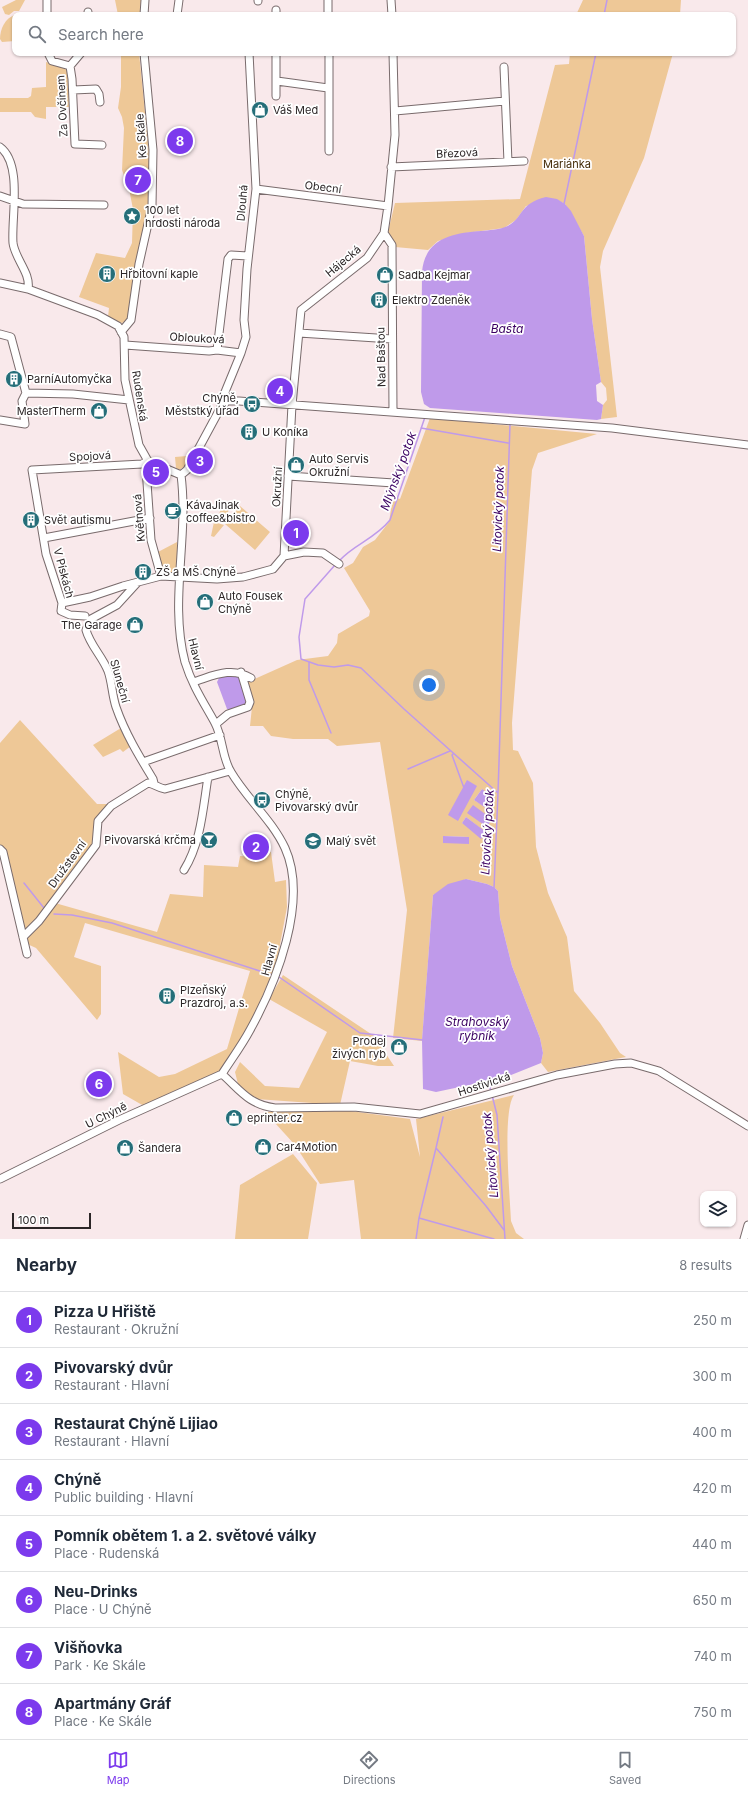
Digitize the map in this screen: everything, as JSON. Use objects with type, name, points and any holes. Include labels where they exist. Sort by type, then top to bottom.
[{"type":"street","points":[[46,0],[47,12]]},
{"type":"street","points":[[144,12],[145,0]]},
{"type":"street","points":[[177,12],[179,0]]},
{"type":"street","points":[[328,0],[328,12]]},
{"type":"street","points":[[391,0],[392,12]]},
{"type":"street","name":"Za Ovčínem","points":[[50,56],[52,61],[70,66],[73,90],[74,144],[102,145]]},
{"type":"street","points":[[70,66],[79,56]]},
{"type":"street","name":"Ke Skále","points":[[122,332],[131,320],[139,264],[152,206],[153,150],[144,56]]},
{"type":"street","name":"Dlouhá","points":[[241,353],[246,337],[244,320],[248,256],[256,189],[249,56]]},
{"type":"street","points":[[276,56],[276,96]]},
{"type":"street","points":[[328,56],[329,151]]},
{"type":"street","name":"Hájecká","points":[[292,405],[301,310],[367,258],[384,233],[388,206],[395,111],[393,56]]},
{"type":"street","points":[[504,67],[508,162]]},
{"type":"street","points":[[277,81],[328,88]]},
{"type":"street","points":[[73,90],[96,90],[99,94],[100,102]]},
{"type":"street","points":[[395,111],[506,101]]},
{"type":"street","points":[[0,147],[6,152],[14,180],[15,201],[13,242],[15,252],[28,279],[28,290]]},
{"type":"street","name":"Březová","points":[[391,167],[524,161]]},
{"type":"street","name":"Obecní","points":[[256,189],[388,206]]},
{"type":"street","points":[[0,196],[23,204],[104,205]]},
{"type":"street","name":"Nad Baštou","points":[[384,233],[392,245],[393,411]]},
{"type":"street","points":[[217,350],[228,259],[231,255],[248,256]]},
{"type":"street","points":[[0,282],[28,290],[108,320],[118,326],[122,332]]},
{"type":"street","name":"Rudenská","points":[[122,332],[125,345],[124,370],[129,400],[139,445],[148,461]]},
{"type":"street","points":[[299,333],[392,339]]},
{"type":"street","points":[[0,334],[12,337],[26,393],[22,400],[24,424],[0,420]]},
{"type":"street","name":"Oblouková","points":[[125,345],[209,351],[217,350],[241,353]]},
{"type":"street","points":[[227,402],[225,392],[241,353]]},
{"type":"street","points":[[26,393],[73,394],[129,400]]},
{"type":"street","points":[[148,461],[182,475],[188,470],[221,407],[227,402],[239,401],[612,428],[748,445]]},
{"type":"street","name":"Okružní","points":[[284,556],[292,405]]},
{"type":"street","name":"Spojová","points":[[32,470],[142,464],[148,461]]},
{"type":"street","name":"Květnová","points":[[148,461],[146,468],[151,540],[161,576]]},
{"type":"street","name":"V Pískách","points":[[32,470],[46,554],[62,603],[61,611],[64,613],[85,616]]},
{"type":"street","name":"Hlavní","points":[[182,475],[181,576],[179,607],[182,647],[192,682],[216,724],[230,771],[264,816],[284,846],[292,868],[293,885],[288,930],[275,979],[250,1031],[222,1074]]},
{"type":"street","points":[[288,476],[394,483]]},
{"type":"street","points":[[44,538],[150,518]]},
{"type":"street","points":[[62,603],[90,597],[161,576],[217,579],[243,577],[273,569],[284,556],[304,552],[323,552],[339,564]]},
{"type":"street","name":"Sluneční","points":[[138,582],[117,605],[91,619],[86,630],[88,637],[102,656],[108,672],[115,706],[125,730],[153,779],[154,784]]},
{"type":"street","points":[[192,682],[224,672],[241,672],[251,678]]},
{"type":"street","points":[[216,724],[228,714],[248,707],[250,702],[241,672]]},
{"type":"street","points":[[143,762],[220,735]]},
{"type":"street","name":"Družstevní","points":[[24,937],[39,921],[96,845],[98,821],[111,806],[148,783],[165,789],[230,771]]},
{"type":"street","points":[[184,870],[192,856],[201,821],[208,777]]},
{"type":"street","points":[[0,849],[24,937],[27,954]]},
{"type":"street","name":"Hostivická","points":[[222,1074],[254,1104],[264,1107],[354,1107],[420,1114],[557,1075],[615,1064],[631,1063],[659,1071],[748,1126]]},
{"type":"street","name":"U Chýně","points":[[0,1179],[119,1120],[222,1074]]},
{"type":"street","points":[[744,1239],[748,1225]]},
{"type":"green space","points":[[16,0],[25,0],[19,11],[14,11],[9,15],[5,14],[2,7]]},
{"type":"green space","points":[[115,0],[141,0],[140,12],[117,12]]},
{"type":"green space","points":[[583,0],[681,0],[680,12],[577,12]]},
{"type":"green space","points":[[11,16],[12,41],[2,42],[0,35],[2,28]]},
{"type":"green space","points":[[121,56],[139,56],[151,171],[150,204],[128,319],[122,323],[108,317],[109,308],[79,297],[96,253],[125,258],[132,243],[133,209],[129,189],[122,170],[124,128],[122,117],[118,108],[121,87]]},
{"type":"green space","name":"Mariánka","points":[[570,56],[672,56],[644,158],[603,251],[600,267],[617,417],[601,419],[603,405],[607,400],[606,388],[601,382],[592,319],[584,236],[565,204],[557,200],[526,206],[516,220],[504,228],[466,233],[438,241],[428,250],[395,247],[388,232],[395,203],[520,199],[555,65],[569,64]]},
{"type":"green space","points":[[46,62],[64,68],[69,72],[70,107],[46,107],[46,119],[35,117],[31,112],[0,112],[0,98],[28,98],[31,96],[32,88],[46,87]]},
{"type":"green space","points":[[430,418],[597,434],[538,453],[532,470],[512,723],[513,750],[518,751],[533,783],[536,847],[548,893],[567,937],[574,991],[600,1023],[620,1053],[626,1057],[548,1072],[541,1063],[543,1053],[540,1038],[512,966],[500,918],[498,891],[494,887],[487,884],[466,879],[433,895],[422,1041],[393,1038],[407,910],[380,742],[337,746],[328,739],[293,739],[271,736],[263,726],[250,726],[252,707],[248,682],[297,660],[328,656],[337,643],[338,634],[369,616],[370,611],[344,568],[353,563],[363,547],[375,540],[389,522],[393,497],[400,499]],"holes":[[[482,789],[490,810],[474,800]],[[466,817],[485,832],[462,823]],[[443,836],[469,837],[469,844]]]},
{"type":"green space","points":[[187,456],[187,465],[179,470],[176,468],[175,457]]},
{"type":"green space","points":[[150,466],[178,478],[172,476],[152,480],[151,471],[148,470]]},
{"type":"green space","points":[[223,504],[230,507],[224,522],[217,519]]},
{"type":"green space","points":[[240,506],[270,532],[255,550],[225,524]]},
{"type":"green space","points":[[214,522],[224,525],[214,537],[211,536]]},
{"type":"green space","points":[[177,542],[177,572],[168,574],[161,564],[158,552]]},
{"type":"green space","points":[[20,720],[97,804],[118,804],[99,821],[98,847],[55,903],[157,932],[170,894],[203,897],[204,865],[238,867],[240,856],[254,857],[271,852],[275,882],[286,880],[287,907],[276,966],[247,1030],[220,1072],[144,1106],[123,1094],[118,1052],[159,1077],[175,1074],[227,1049],[250,971],[85,923],[74,957],[101,966],[101,1014],[97,1020],[36,948],[25,943],[0,849],[0,743]]},
{"type":"green space","points":[[121,728],[131,746],[123,752],[120,749],[103,757],[93,745]]},
{"type":"green space","points":[[283,975],[374,1036],[394,1066],[378,1066],[350,1061],[340,1105],[256,1099],[238,1084],[235,1072],[240,1062],[265,1086],[299,1088],[327,1032],[269,999]]},
{"type":"green space","points":[[514,1095],[510,1104],[508,1118],[508,1175],[511,1221],[516,1233],[524,1239],[361,1239],[354,1180],[320,1184],[295,1145],[265,1112],[350,1111],[410,1119],[420,1157],[416,1119]]},
{"type":"green space","points":[[293,1154],[317,1183],[308,1239],[235,1239],[240,1185]]},
{"type":"water","name":"Bašta","points":[[546,197],[557,199],[565,204],[571,211],[584,236],[592,319],[601,382],[596,385],[597,401],[603,405],[601,419],[597,420],[430,408],[424,404],[421,392],[422,272],[424,261],[435,245],[442,240],[460,233],[505,227],[511,224],[530,204]]},
{"type":"water","points":[[232,673],[240,677],[247,702],[245,706],[230,710],[227,709],[217,682],[220,676]]},
{"type":"water","points":[[467,780],[477,786],[458,821],[448,815]]},
{"type":"water","points":[[482,789],[492,796],[490,811],[474,800]]},
{"type":"water","points":[[473,805],[492,819],[487,827],[467,813]]},
{"type":"water","points":[[466,817],[486,832],[481,839],[462,823]]},
{"type":"water","points":[[443,836],[469,837],[469,844],[443,843]]},
{"type":"water","name":"Strahovský rybník","points":[[466,879],[487,884],[494,887],[498,891],[500,918],[512,966],[540,1038],[543,1053],[541,1063],[506,1077],[436,1092],[423,1089],[422,1040],[433,895],[448,884]]},
{"type":"waterway","name":"Litovický potok","points":[[605,12],[607,0]]},
{"type":"waterway","name":"Litovický potok","points":[[564,204],[595,56]]},
{"type":"waterway","name":"Mlýnský potok","points":[[339,561],[351,550],[378,532],[390,520],[425,417]]},
{"type":"waterway","name":"Litovický potok","points":[[494,888],[510,424]]},
{"type":"waterway","points":[[421,428],[508,443]]},
{"type":"waterway","name":"Mlýnský potok","points":[[335,565],[305,599],[299,637],[301,659],[318,665],[334,667],[348,665],[361,668],[404,709],[498,793]]},
{"type":"waterway","points":[[309,662],[309,680],[331,733]]},
{"type":"waterway","points":[[408,769],[450,751]]},
{"type":"waterway","points":[[453,754],[452,755],[464,788]]},
{"type":"waterway","points":[[24,883],[44,908]]},
{"type":"waterway","points":[[54,914],[72,915],[112,923],[272,975]]},
{"type":"waterway","points":[[279,977],[360,1033],[423,1040]]},
{"type":"waterway","name":"Litovický potok","points":[[488,1080],[491,1092]]},
{"type":"waterway","name":"Litovický potok","points":[[492,1095],[497,1115],[505,1239]]},
{"type":"waterway","points":[[443,1117],[436,1148],[486,1206],[504,1230]]},
{"type":"waterway","points":[[436,1148],[419,1218],[494,1239]]},
{"type":"waterway","points":[[416,1239],[419,1218]]},
{"type":"place","name":"Váš Med","points":[[260,110]]},
{"type":"place","name":"Apartmány Gráf","points":[[180,141]]},
{"type":"place","name":"Višňovka","points":[[138,180]]},
{"type":"place","name":"100 let hrdosti národa","points":[[132,216]]},
{"type":"place","name":"Hřbitovní kaple","points":[[107,274]]},
{"type":"place","name":"Sadba Kejmar","points":[[385,275]]},
{"type":"place","name":"Elektro Zdeněk","points":[[379,300]]},
{"type":"place","name":"ParníAutomyčka","points":[[14,379]]},
{"type":"place","name":"Chýně","points":[[280,391]]},
{"type":"place","name":"Chýně, Měststký úřad","points":[[252,404]]},
{"type":"place","name":"MasterTherm","points":[[99,411]]},
{"type":"place","name":"U Koníka","points":[[249,432]]},
{"type":"place","name":"Restaurat Chýně Lijiao","points":[[200,461]]},
{"type":"place","name":"Auto Servis Okružní","points":[[296,465]]},
{"type":"place","name":"Pomník obětem 1. a 2. světové války","points":[[156,472]]},
{"type":"place","name":"KávaJinak coffee&bistro","points":[[173,511]]},
{"type":"place","name":"Svět autismu","points":[[31,520]]},
{"type":"place","name":"Pizza U Hřiště","points":[[296,533]]},
{"type":"place","name":"ZŠ a MŠ Chýně","points":[[143,572]]},
{"type":"place","name":"Auto Fousek Chýně","points":[[205,602]]},
{"type":"place","name":"The Garage","points":[[135,625]]},
{"type":"place","name":"Chýně, Pivovarský dvůr","points":[[262,800]]},
{"type":"place","name":"Pivovarská krčma","points":[[209,840]]},
{"type":"place","name":"Malý svět","points":[[313,841]]},
{"type":"place","name":"Pivovarský dvůr","points":[[256,847]]},
{"type":"place","name":"Plzeňský Prazdroj, a.s.","points":[[167,996]]},
{"type":"place","name":"Prodej živých ryb","points":[[399,1047]]},
{"type":"place","name":"Neu-Drinks","points":[[99,1084]]},
{"type":"place","name":"eprinter.cz","points":[[234,1118]]},
{"type":"place","name":"Car4Motion","points":[[263,1147]]},
{"type":"place","name":"Šandera","points":[[125,1148]]}]
